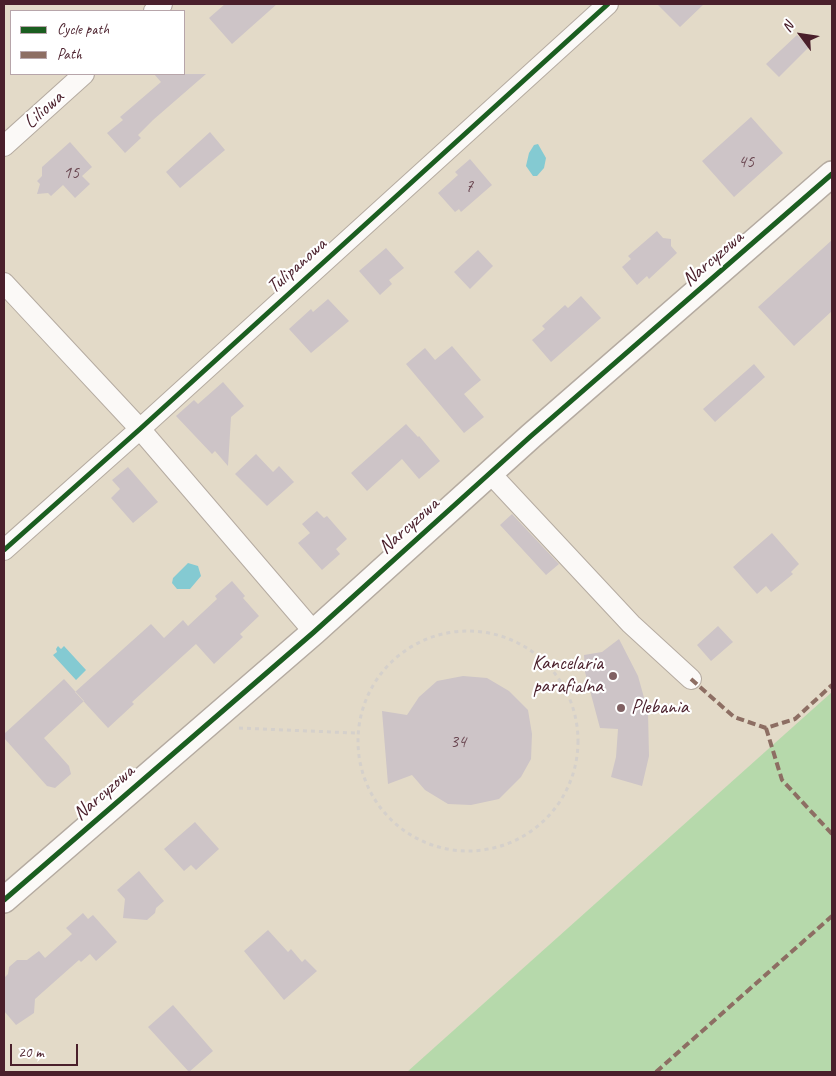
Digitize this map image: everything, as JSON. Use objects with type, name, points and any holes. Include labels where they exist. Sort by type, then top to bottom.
[{"type":"street","name":"Tulipanowa","points":[[4,550],[608,4]]},
{"type":"street","name":"Liliowa","points":[[4,146],[83,75]]},
{"type":"street","name":"Narcyzowa","points":[[4,900],[314,632],[490,474],[832,174]]},
{"type":"street","points":[[4,283],[140,429],[314,632]]},
{"type":"street","points":[[490,474],[631,624],[692,679]]},
{"type":"path","points":[[494,631],[546,660],[573,701],[579,756],[557,810],[510,845],[458,853],[407,835],[368,792],[355,733],[372,680],[431,634],[494,631]]},
{"type":"path","points":[[210,721],[214,727],[355,733]]},
{"type":"green space","points":[[832,692],[832,1072],[407,1072]]},
{"type":"water","points":[[538,144],[546,158],[544,168],[537,176],[533,176],[526,166],[529,153],[534,145]]},
{"type":"water","points":[[188,563],[198,566],[201,576],[190,589],[177,589],[172,583],[173,578]]},
{"type":"water","points":[[58,646],[61,649],[64,646],[86,670],[76,680],[53,655],[57,652]]},
{"type":"building","points":[[225,4],[277,4],[232,44],[209,18]]},
{"type":"building","points":[[657,4],[704,4],[680,27]]},
{"type":"building","points":[[797,35],[809,47],[779,77],[766,64]]},
{"type":"building","points":[[206,74],[153,120],[138,135],[141,138],[125,153],[107,133],[123,120],[120,117],[161,82],[155,75]]},
{"type":"building","points":[[751,117],[783,153],[734,197],[702,161]]},
{"type":"building","points":[[210,132],[225,150],[180,188],[166,172]]},
{"type":"building","points":[[70,142],[92,167],[82,176],[90,184],[75,198],[63,185],[51,196],[48,193],[37,194],[40,184],[37,181],[42,176],[42,167]]},
{"type":"building","points":[[470,159],[492,185],[461,212],[459,209],[455,212],[438,193],[458,175],[455,172]]},
{"type":"building","points":[[657,231],[663,238],[671,239],[671,246],[677,253],[649,279],[647,276],[637,285],[622,267],[631,259],[628,256]]},
{"type":"building","points":[[832,240],[832,311],[794,346],[758,307]]},
{"type":"building","points":[[386,248],[404,268],[389,280],[392,284],[380,295],[359,271]]},
{"type":"building","points":[[478,250],[493,266],[470,289],[454,272]]},
{"type":"building","points":[[581,296],[601,318],[551,362],[532,340],[545,329],[542,326],[565,305],[568,308]]},
{"type":"building","points":[[328,299],[349,321],[311,353],[289,329],[311,309],[313,312]]},
{"type":"building","points":[[452,346],[481,380],[464,394],[484,417],[464,433],[406,364],[425,348],[435,360]]},
{"type":"building","points":[[754,364],[765,377],[715,422],[703,409]]},
{"type":"building","points":[[223,382],[244,406],[231,417],[228,466],[215,451],[212,454],[176,416],[194,400],[198,404]]},
{"type":"building","points":[[406,424],[440,461],[419,479],[402,459],[367,491],[351,473]]},
{"type":"building","points":[[256,454],[273,472],[279,466],[294,482],[267,506],[235,474]]},
{"type":"building","points":[[128,467],[158,502],[133,523],[111,498],[120,489],[112,480]]},
{"type":"building","points":[[317,511],[324,518],[327,516],[347,539],[336,549],[340,554],[322,570],[298,543],[310,533],[302,524]]},
{"type":"building","points":[[512,514],[559,564],[546,575],[500,525]]},
{"type":"building","points":[[772,533],[799,564],[791,572],[793,574],[771,592],[766,586],[757,594],[733,567]]},
{"type":"building","points":[[232,581],[245,596],[243,598],[259,616],[240,634],[243,637],[214,664],[196,644],[132,702],[134,704],[108,728],[75,692],[151,624],[164,638],[183,620],[188,626],[217,599],[215,596]]},
{"type":"building","points":[[718,626],[733,642],[711,661],[697,645]]},
{"type":"building","name":"Plebania","points":[[619,639],[638,676],[648,712],[649,756],[642,786],[611,777],[616,757],[618,729],[600,728],[585,672],[584,655],[602,652]]},
{"type":"building","points":[[463,676],[487,678],[509,691],[528,710],[532,734],[531,759],[521,777],[499,799],[471,805],[448,804],[425,790],[412,775],[388,784],[382,711],[407,715],[419,697],[437,681]]},
{"type":"building","points":[[64,679],[84,701],[44,738],[69,766],[71,774],[55,788],[47,786],[4,738],[4,734]]},
{"type":"building","points":[[195,822],[219,849],[196,870],[191,865],[184,871],[164,849]]},
{"type":"building","points":[[139,871],[164,901],[147,920],[123,918],[125,899],[117,890]]},
{"type":"building","points":[[83,913],[88,919],[93,915],[117,942],[96,961],[90,954],[81,962],[79,960],[35,999],[34,1013],[16,1025],[4,1011],[4,978],[8,974],[9,967],[17,960],[27,960],[39,951],[45,958],[72,934],[66,928]]},
{"type":"building","points":[[268,930],[288,952],[291,949],[302,962],[305,959],[317,971],[284,1000],[244,951]]},
{"type":"building","points":[[173,1005],[213,1051],[189,1072],[148,1027]]},
{"type":"marked path","points":[[691,679],[734,717],[766,728],[795,719],[832,685]]},
{"type":"marked path","points":[[766,728],[782,780],[832,834]]},
{"type":"marked path","points":[[656,1072],[832,916]]},
{"type":"cycle path","points":[[4,550],[608,4]]},
{"type":"cycle path","points":[[4,900],[314,632],[531,436],[832,174]]},
{"type":"place","name":"Kancelaria parafialna","points":[[613,676]]},
{"type":"place","name":"Plebania","points":[[621,708]]}]
